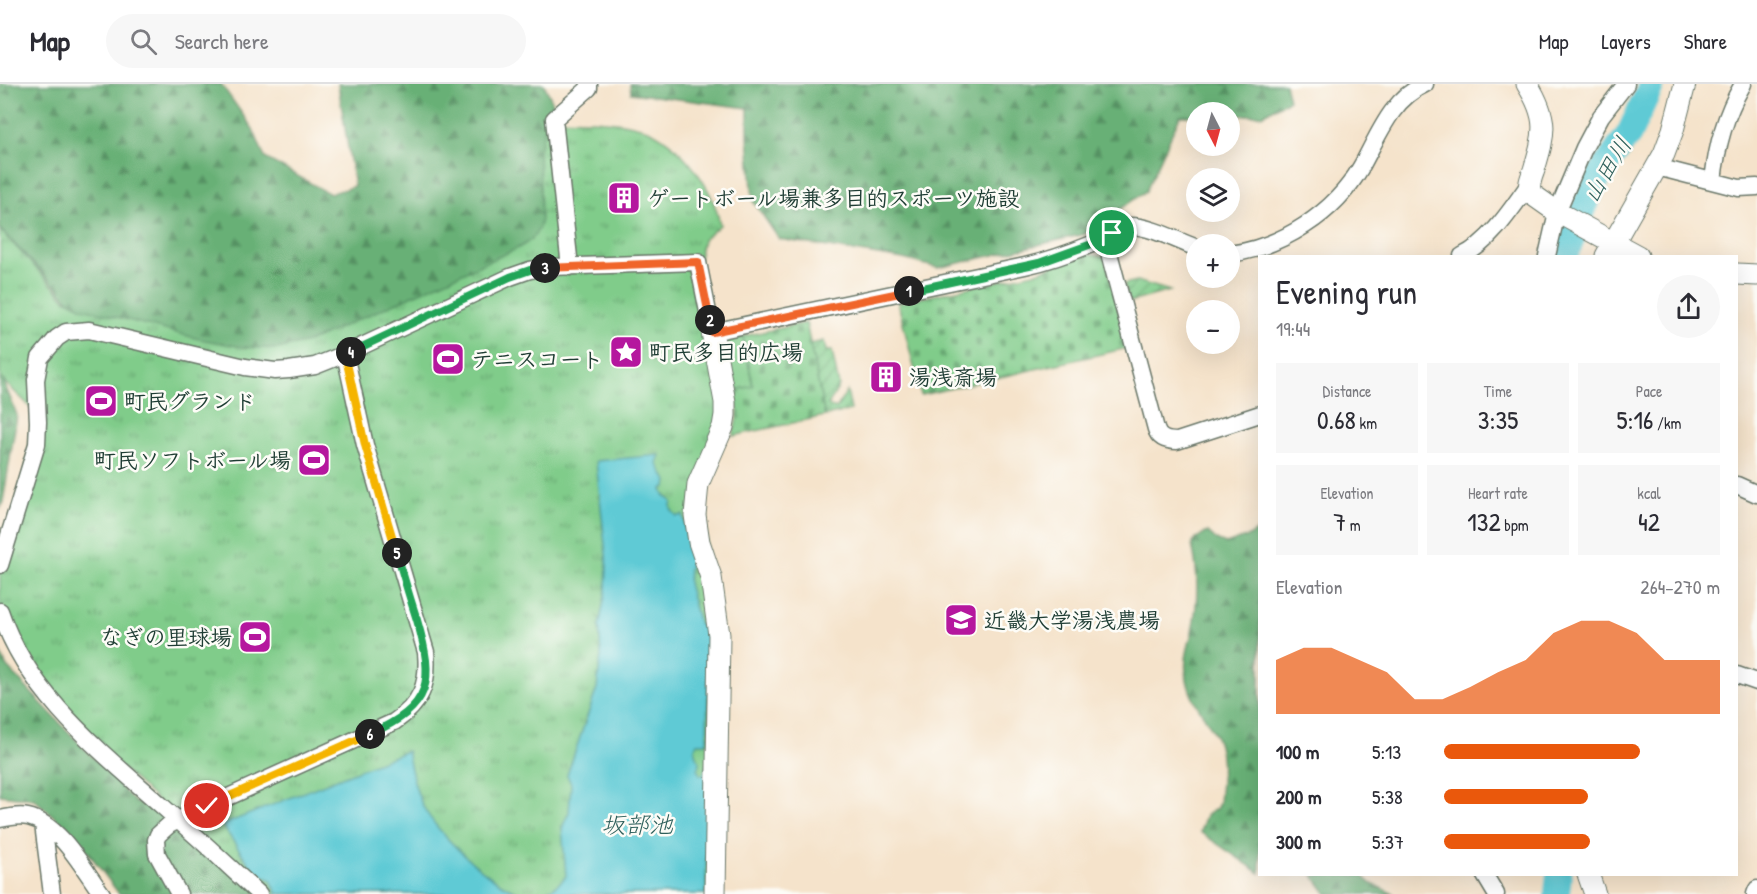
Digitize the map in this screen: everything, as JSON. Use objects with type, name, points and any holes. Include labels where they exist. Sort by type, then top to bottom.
[{"type":"street","points":[[570,267],[554,119],[589,88],[589,84]]},
{"type":"street","points":[[1240,252],[1261,247],[1281,238],[1305,225],[1331,204],[1356,175],[1392,111],[1410,92],[1425,84]]},
{"type":"street","points":[[1527,84],[1541,112],[1544,130],[1528,189],[1532,195],[1607,246],[1635,255]]},
{"type":"street","points":[[1547,255],[1584,148],[1601,116],[1626,84]]},
{"type":"street","points":[[1607,246],[1657,167],[1673,130],[1685,84]]},
{"type":"street","points":[[1713,181],[1726,116],[1743,84]]},
{"type":"street","points":[[1657,167],[1738,188],[1757,187]]},
{"type":"street","points":[[1464,255],[1477,246],[1502,220],[1530,183]]},
{"type":"street","points":[[712,332],[1025,266],[1105,238],[1121,227],[1136,227],[1186,244]]},
{"type":"street","points":[[1105,238],[1160,437],[1177,441],[1258,415]]},
{"type":"street","points":[[0,565],[37,444],[36,380],[40,358],[57,338],[66,332],[89,330],[226,363],[275,371],[315,366],[345,354],[520,273],[540,268],[698,262],[725,402],[723,427],[698,484],[695,515],[699,542],[711,577],[719,635],[716,894]]},
{"type":"street","points":[[1738,274],[1757,275]]},
{"type":"street","points":[[179,894],[159,859],[156,845],[158,835],[178,820],[394,722],[411,709],[424,687],[428,667],[426,652],[365,445],[345,354]]},
{"type":"street","points":[[1738,486],[1757,495]]},
{"type":"street","points":[[0,611],[25,663],[63,714],[119,768],[259,894]]},
{"type":"street","points":[[1738,675],[1757,682]]},
{"type":"street","points":[[0,819],[29,817],[44,825],[64,842],[102,894]]},
{"type":"street","points":[[44,825],[52,894]]},
{"type":"street","points":[[1485,876],[1496,894]]},
{"type":"street","points":[[1589,876],[1595,894]]},
{"type":"street","points":[[1755,894],[1757,889]]},
{"type":"green space","points":[[0,84],[221,84],[253,129],[265,158],[330,194],[354,186],[338,84],[544,84],[570,138],[545,242],[310,356],[253,358],[90,322],[0,229]]},
{"type":"green space","points":[[630,84],[1285,84],[1289,100],[1262,115],[1240,115],[1240,102],[1186,102],[1186,116],[1180,116],[1146,191],[1085,234],[938,268],[903,259],[779,239],[753,201],[748,108],[631,93]]},
{"type":"green space","points":[[554,119],[623,123],[649,130],[677,150],[690,163],[709,193],[720,225],[703,240],[698,262],[725,402],[704,468],[715,894],[259,894],[63,714],[0,611],[0,565],[25,481],[34,412],[0,376],[0,230],[65,299],[83,308],[199,339],[242,347],[277,349],[308,342],[529,242],[536,234],[541,219],[539,150],[544,131]]},
{"type":"green space","points":[[1085,254],[1105,257],[1128,348],[921,395],[898,303],[1034,273]]},
{"type":"green space","points":[[1137,281],[1170,291],[1130,302],[1124,284]]},
{"type":"green space","points":[[806,323],[825,416],[733,436],[738,413],[736,390],[753,386],[743,336]]},
{"type":"green space","points":[[743,336],[753,386],[736,390],[725,340]]},
{"type":"green space","points":[[824,341],[826,351],[832,351],[839,386],[828,405],[836,409],[847,391],[851,410],[825,416],[810,344]]},
{"type":"green space","points":[[0,372],[17,415],[0,509]]},
{"type":"green space","points":[[1258,530],[1258,872],[1200,832],[1206,815],[1216,809],[1219,803],[1221,757],[1217,739],[1190,690],[1186,668],[1196,599],[1197,577],[1192,545],[1196,538],[1208,532],[1218,541],[1226,544]]},
{"type":"green space","points":[[0,652],[7,667],[136,803],[206,823],[264,894],[119,894],[76,836],[34,799],[0,795]]},
{"type":"green space","points":[[1314,876],[1363,876],[1372,884],[1394,894],[1327,894]]},
{"type":"water","name":"坂部池","points":[[660,455],[657,463],[667,481],[666,487],[662,489],[665,496],[672,502],[672,511],[677,516],[683,515],[689,546],[695,561],[689,567],[688,583],[699,624],[709,626],[707,743],[697,743],[695,750],[700,775],[703,775],[707,766],[706,894],[538,894],[554,888],[566,876],[562,828],[569,812],[571,784],[567,775],[597,688],[601,655],[599,626],[606,590],[607,564],[596,461]]},
{"type":"water","points":[[407,751],[419,798],[439,830],[483,871],[513,890],[526,894],[277,894],[271,880],[253,870],[222,825]]},
{"type":"waterway","name":"山田川","points":[[1565,255],[1600,174],[1629,134],[1652,84]]},
{"type":"waterway","name":"山田川","points":[[1557,894],[1559,876]]},
{"type":"place","name":"ゲートボール場兼多目的スポーツ施設","points":[[624,198]]},
{"type":"place","name":"町民多目的広場","points":[[626,352]]},
{"type":"place","name":"テニスコート","points":[[448,359]]},
{"type":"place","name":"湯浅斎場","points":[[886,377]]},
{"type":"place","name":"町民グランド","points":[[101,401]]},
{"type":"place","name":"町民ソフトボール場","points":[[314,460]]},
{"type":"place","name":"近畿大学湯浅農場","points":[[961,620]]},
{"type":"place","name":"なぎの里球場","points":[[255,637]]},
{"type":"route","points":[[207,806],[394,722],[411,709],[424,687],[428,667],[426,652],[365,445],[345,354],[510,277],[540,268],[698,262],[712,332],[1039,263],[1089,245],[1112,233]]}]
